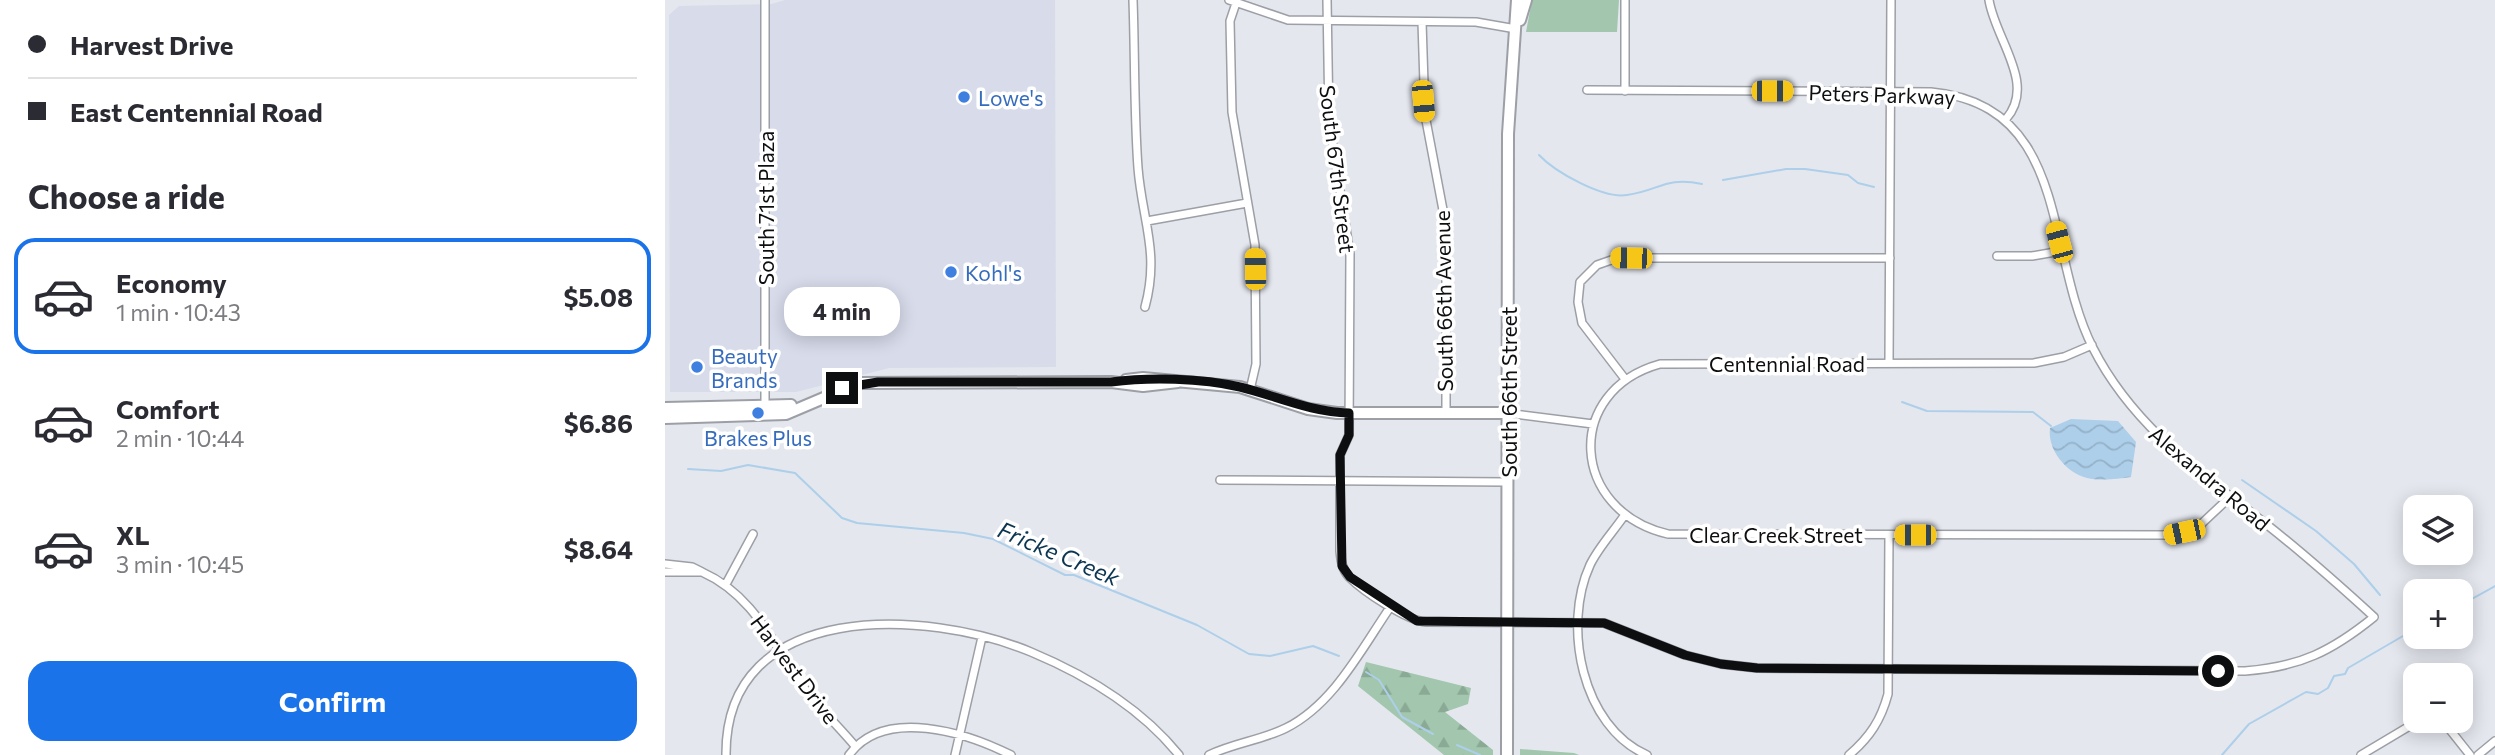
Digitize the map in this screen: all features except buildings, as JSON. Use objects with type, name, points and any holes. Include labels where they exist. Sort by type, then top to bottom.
[{"type":"street","name":"South 71st Plaza","points":[[765,0],[765,411]]},
{"type":"street","points":[[1133,0],[1138,170],[1147,221],[1152,280],[1145,307]]},
{"type":"street","name":"South 67th Street","points":[[1327,0],[1329,120],[1350,254],[1349,435],[1340,455],[1342,566],[1350,577],[1391,606]]},
{"type":"street","name":"South 66th Street","points":[[1507,755],[1508,134],[1517,0]]},
{"type":"street","name":"South 66th Street","points":[[1516,29],[1527,0]]},
{"type":"street","points":[[1625,0],[1625,90]]},
{"type":"street","points":[[1889,363],[1891,0]]},
{"type":"street","points":[[1989,0],[1997,33],[2018,84],[2016,104],[2006,119]]},
{"type":"street","points":[[1250,390],[1256,365],[1255,245],[1232,112],[1232,1],[1288,20],[1476,22],[1516,29]]},
{"type":"street","name":"South 66th Avenue","points":[[1422,22],[1425,115],[1446,242],[1446,413]]},
{"type":"street","name":"Peters Parkway","points":[[1587,90],[1891,92],[1966,97],[1992,108],[2006,119]]},
{"type":"street","name":"Alexandra Road","points":[[1890,669],[2269,669],[2303,662],[2340,644],[2374,617],[2317,565],[2144,423],[2092,345],[2061,251],[2038,162],[2023,138],[2006,119]]},
{"type":"street","points":[[1147,221],[1247,203]]},
{"type":"street","points":[[1997,256],[2032,256],[2061,251]]},
{"type":"street","points":[[1625,379],[1582,323],[1579,313],[1580,282],[1597,265],[1617,258],[1890,258]]},
{"type":"street","name":"Centennial Road","points":[[1593,424],[1606,399],[1625,379],[1650,367],[1668,363],[2034,363],[2064,357],[2092,345]]},
{"type":"street","points":[[665,408],[786,414],[842,388],[868,382],[1111,382],[1143,378],[1211,383],[1250,390],[1308,409],[1349,413],[1507,413],[1593,424]]},
{"type":"street","points":[[665,418],[765,411]]},
{"type":"street","name":"Clear Creek Street","points":[[1593,424],[1594,470],[1602,489],[1624,516],[1647,529],[1668,534],[2169,535],[2198,527],[2231,497]]},
{"type":"street","points":[[1220,480],[1507,482]]},
{"type":"street","points":[[1624,516],[1590,565],[1582,593],[1581,666],[1591,700],[1612,728],[1647,755]]},
{"type":"street","points":[[726,584],[753,534]]},
{"type":"street","points":[[1849,755],[1866,741],[1881,718],[1888,694],[1889,535]]},
{"type":"street","name":"Harvest Drive","points":[[665,564],[692,567],[726,584],[757,615],[809,693],[855,746]]},
{"type":"street","name":"Harvest Drive","points":[[665,572],[702,572]]},
{"type":"street","points":[[1209,755],[1285,728],[1311,712],[1330,693],[1391,606],[1417,621],[1604,623],[1685,655],[1721,664],[1890,669]]},
{"type":"street","points":[[726,755],[727,723],[737,695],[759,663],[779,648],[803,636],[870,626],[920,627],[982,637],[1029,651],[1080,675],[1123,703],[1179,755]]},
{"type":"street","points":[[955,755],[982,637]]},
{"type":"street","points":[[849,755],[855,746],[887,729],[959,735],[1011,755]]},
{"type":"street","points":[[2361,755],[2403,730]]},
{"type":"street","points":[[2453,733],[2470,755]]},
{"type":"street","points":[[2478,755],[2495,741]]},
{"type":"shaded area","points":[[785,0],[1055,0],[1056,367],[889,368],[796,392],[670,392],[669,15],[679,6],[772,4]]},
{"type":"green space","points":[[1532,0],[1619,0],[1617,32],[1526,32]]},
{"type":"green space","points":[[1366,662],[1471,688],[1468,704],[1445,712],[1493,750],[1493,755],[1444,755],[1358,686]]},
{"type":"green space","points":[[1520,749],[1574,753],[1579,755],[1520,755]]},
{"type":"water","points":[[2071,419],[2118,421],[2136,442],[2131,477],[2092,479],[2065,466],[2055,452],[2050,428]]},
{"type":"waterway","points":[[1539,155],[1580,183],[1605,193],[1627,195],[1679,182],[1702,184]]},
{"type":"waterway","points":[[1723,180],[1786,169],[1805,169],[1848,175],[1858,183],[1874,187]]},
{"type":"waterway","points":[[1902,402],[1927,411],[2033,412],[2051,426]]},
{"type":"waterway","name":"Fricke Creek","points":[[688,469],[721,471],[748,465],[795,473],[842,518],[857,523],[964,533],[993,539],[1065,575],[1074,575],[1197,625],[1249,654],[1270,656],[1313,646],[1339,656]]},
{"type":"waterway","points":[[2242,480],[2316,531],[2354,564],[2380,595]]},
{"type":"waterway","name":"Fricke Creek","points":[[2473,598],[2495,586]]},
{"type":"waterway","name":"Fricke Creek","points":[[2222,755],[2249,724],[2306,692],[2318,694],[2328,688],[2334,676],[2345,674],[2348,668],[2403,636]]},
{"type":"waterway","name":"Fricke Creek","points":[[1366,672],[1379,680],[1402,717],[1433,734]]},
{"type":"waterway","name":"Fricke Creek","points":[[1457,745],[1480,755]]},
{"type":"place","name":"Lowe's","points":[[964,97]]},
{"type":"place","name":"Kohl's","points":[[951,272]]},
{"type":"place","name":"Beauty Brands","points":[[697,367]]},
{"type":"place","name":"Brakes Plus","points":[[758,413]]},
{"type":"route","points":[[842,388],[859,383],[878,382],[1111,382],[1143,378],[1240,387],[1308,409],[1349,413],[1349,435],[1340,455],[1342,566],[1350,577],[1417,621],[1604,623],[1685,655],[1721,664],[1757,668],[2218,671]]}]
